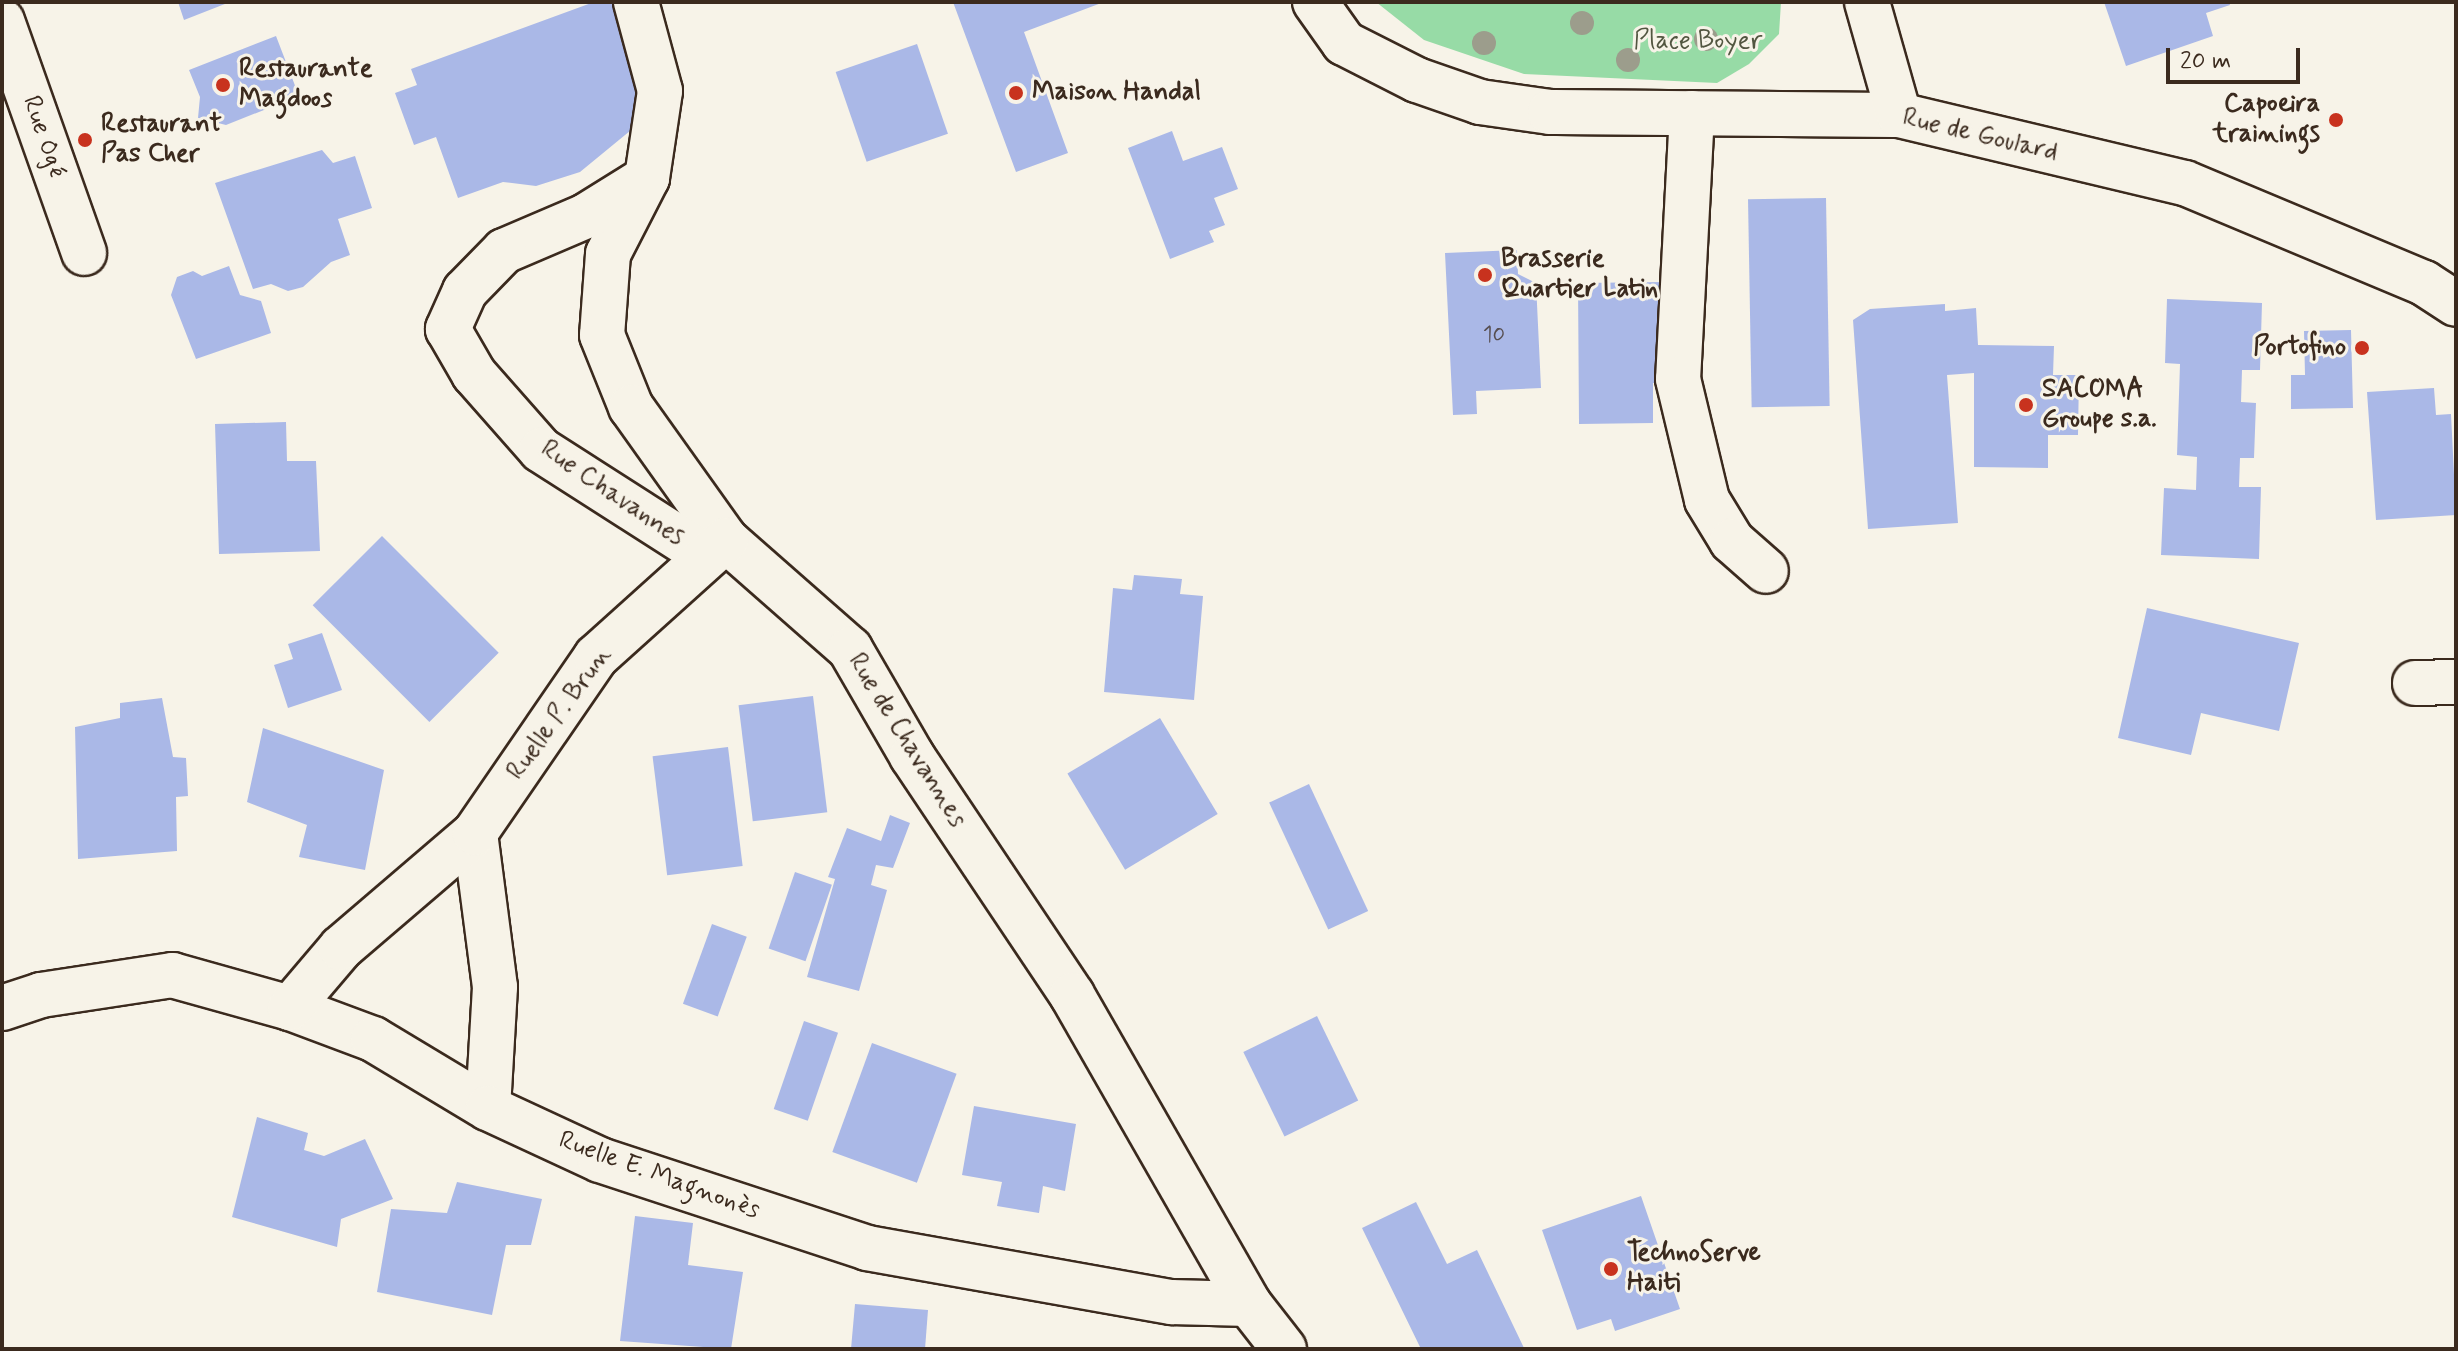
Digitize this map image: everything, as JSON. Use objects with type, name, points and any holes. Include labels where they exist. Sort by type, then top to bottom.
[{"type":"street","name":"Rue de Chavannes","points":[[636,2],[660,91],[647,178],[608,254],[602,335],[631,407],[715,547],[850,649],[912,756],[1072,995],[1249,1304],[1284,1349]]},
{"type":"street","name":"Rue de Goulard","points":[[1315,2],[1344,43],[1417,80],[1480,102],[1550,112],[1899,115],[2185,183],[2424,283],[2456,304]]},
{"type":"street","points":[[1867,2],[1899,115]]},
{"type":"street","name":"Rue Ogé","points":[[2,21],[84,253]]},
{"type":"street","points":[[1692,113],[1678,379],[1707,500],[1732,541],[1766,571]]},
{"type":"street","name":"Rue Chavannes","points":[[647,178],[586,216],[504,251],[465,291],[448,329],[474,374],[541,450],[715,547]]},
{"type":"street","name":"Ruelle P. Brun","points":[[290,1008],[341,948],[475,833],[596,657],[715,547]]},
{"type":"street","points":[[475,833],[495,987],[488,1108]]},
{"type":"street","name":"Ruelle E. Magnonès","points":[[2,1008],[41,995],[172,975],[290,1008],[373,1039],[488,1108],[600,1160],[867,1248],[1171,1302],[1249,1304]]},
{"type":"green space","name":"Place Boyer","points":[[1376,2],[1781,2],[1779,34],[1749,64],[1717,83],[1524,74],[1424,40]]},
{"type":"building","points":[[178,2],[230,2],[184,20]]},
{"type":"building","points":[[594,2],[619,2],[645,76],[636,126],[580,172],[536,186],[503,182],[458,198],[436,137],[414,145],[395,93],[417,85],[411,69]]},
{"type":"building","name":"Maison Handal","points":[[953,2],[1104,2],[1024,32],[1068,153],[1016,172]]},
{"type":"building","points":[[2104,2],[2229,2],[2230,5],[2206,13],[2213,36],[2126,66]]},
{"type":"building","points":[[276,36],[299,96],[226,125],[198,118],[200,97],[189,70]]},
{"type":"building","points":[[917,44],[948,134],[867,162],[836,72]]},
{"type":"building","points":[[1172,131],[1183,161],[1222,147],[1238,189],[1214,198],[1225,225],[1209,231],[1214,242],[1170,259],[1128,148]]},
{"type":"building","points":[[322,150],[333,163],[355,156],[372,208],[338,219],[350,255],[331,262],[303,287],[288,291],[271,284],[253,289],[215,183]]},
{"type":"building","points":[[1826,198],[1830,406],[1752,407],[1748,199]]},
{"type":"building","points":[[1517,250],[1518,274],[1536,283],[1541,388],[1476,391],[1477,414],[1453,415],[1445,253]]},
{"type":"building","points":[[229,266],[240,295],[261,301],[271,333],[196,359],[171,295],[177,277],[193,271],[202,276]]},
{"type":"building","points":[[1665,282],[1665,383],[1653,383],[1653,423],[1579,424],[1578,283]]},
{"type":"building","points":[[2167,299],[2262,303],[2260,370],[2242,370],[2241,402],[2256,403],[2254,458],[2240,458],[2239,487],[2261,487],[2259,559],[2161,555],[2164,488],[2196,490],[2197,457],[2177,455],[2180,364],[2165,363]]},
{"type":"building","points":[[1945,304],[1945,311],[1976,308],[1978,345],[2054,346],[2053,375],[2079,375],[2078,435],[2048,435],[2048,468],[1974,467],[1974,373],[1947,375],[1958,523],[1868,529],[1853,320],[1870,309]]},
{"type":"building","points":[[2351,330],[2353,408],[2291,409],[2291,375],[2305,375],[2304,331]]},
{"type":"building","points":[[2434,388],[2436,415],[2451,414],[2456,515],[2376,520],[2367,392]]},
{"type":"building","points":[[286,422],[287,461],[316,461],[320,551],[219,554],[215,424]]},
{"type":"building","points":[[382,536],[499,653],[429,722],[313,605]]},
{"type":"building","points":[[1134,575],[1182,579],[1180,594],[1203,596],[1194,700],[1104,692],[1113,588],[1132,590]]},
{"type":"building","points":[[2147,608],[2299,643],[2279,731],[2201,713],[2191,755],[2118,738]]},
{"type":"building","points":[[322,633],[342,690],[288,708],[274,665],[293,659],[288,644]]},
{"type":"building","points":[[813,696],[827,812],[753,821],[739,705]]},
{"type":"building","points":[[162,698],[173,757],[186,758],[188,796],[176,797],[177,851],[78,859],[75,727],[120,718],[120,703]]},
{"type":"building","points":[[1160,718],[1218,814],[1125,870],[1067,774]]},
{"type":"building","points":[[263,728],[384,770],[365,870],[299,857],[307,825],[247,802]]},
{"type":"building","points":[[728,747],[743,866],[667,875],[653,756]]},
{"type":"building","points":[[1309,784],[1368,911],[1328,929],[1269,803]]},
{"type":"building","points":[[890,815],[910,823],[893,868],[876,865],[871,885],[887,890],[859,991],[807,977],[835,879],[828,877],[847,828],[881,841]]},
{"type":"building","points":[[795,872],[832,885],[806,961],[769,949]]},
{"type":"building","points":[[712,924],[747,937],[718,1017],[683,1004]]},
{"type":"building","points":[[1317,1016],[1358,1100],[1285,1136],[1243,1052]]},
{"type":"building","points":[[804,1021],[838,1033],[808,1121],[774,1109]]},
{"type":"building","points":[[872,1043],[957,1074],[917,1183],[832,1152]]},
{"type":"building","points":[[974,1106],[1076,1124],[1065,1191],[1043,1186],[1039,1213],[997,1206],[1002,1182],[962,1175]]},
{"type":"building","points":[[257,1117],[308,1133],[304,1150],[324,1156],[365,1139],[393,1199],[341,1219],[337,1247],[232,1217]]},
{"type":"building","points":[[457,1182],[542,1199],[531,1245],[506,1245],[492,1315],[377,1292],[391,1209],[447,1213]]},
{"type":"building","name":"TechnoServe Haiti","points":[[1641,1196],[1680,1309],[1615,1331],[1611,1319],[1577,1330],[1542,1230]]},
{"type":"building","points":[[1416,1202],[1447,1264],[1477,1250],[1524,1348],[1421,1349],[1362,1228]]},
{"type":"building","points":[[635,1216],[693,1223],[688,1265],[743,1272],[731,1349],[620,1341]]},
{"type":"building","points":[[855,1304],[928,1310],[925,1349],[851,1349]]},
{"type":"place","name":"Restaurante Magdoos","points":[[223,85]]},
{"type":"place","name":"Maison Handal","points":[[1016,93]]},
{"type":"place","name":"Capoeira trainings","points":[[2336,120]]},
{"type":"place","name":"Restaurant Pas Cher","points":[[85,140]]},
{"type":"place","name":"Brasserie Quartier Latin","points":[[1485,275]]},
{"type":"place","name":"Portofino","points":[[2362,348]]},
{"type":"place","name":"SACOMA Groupe s.a.","points":[[2026,405]]},
{"type":"place","name":"TechnoServe Haiti","points":[[1611,1269]]}]
